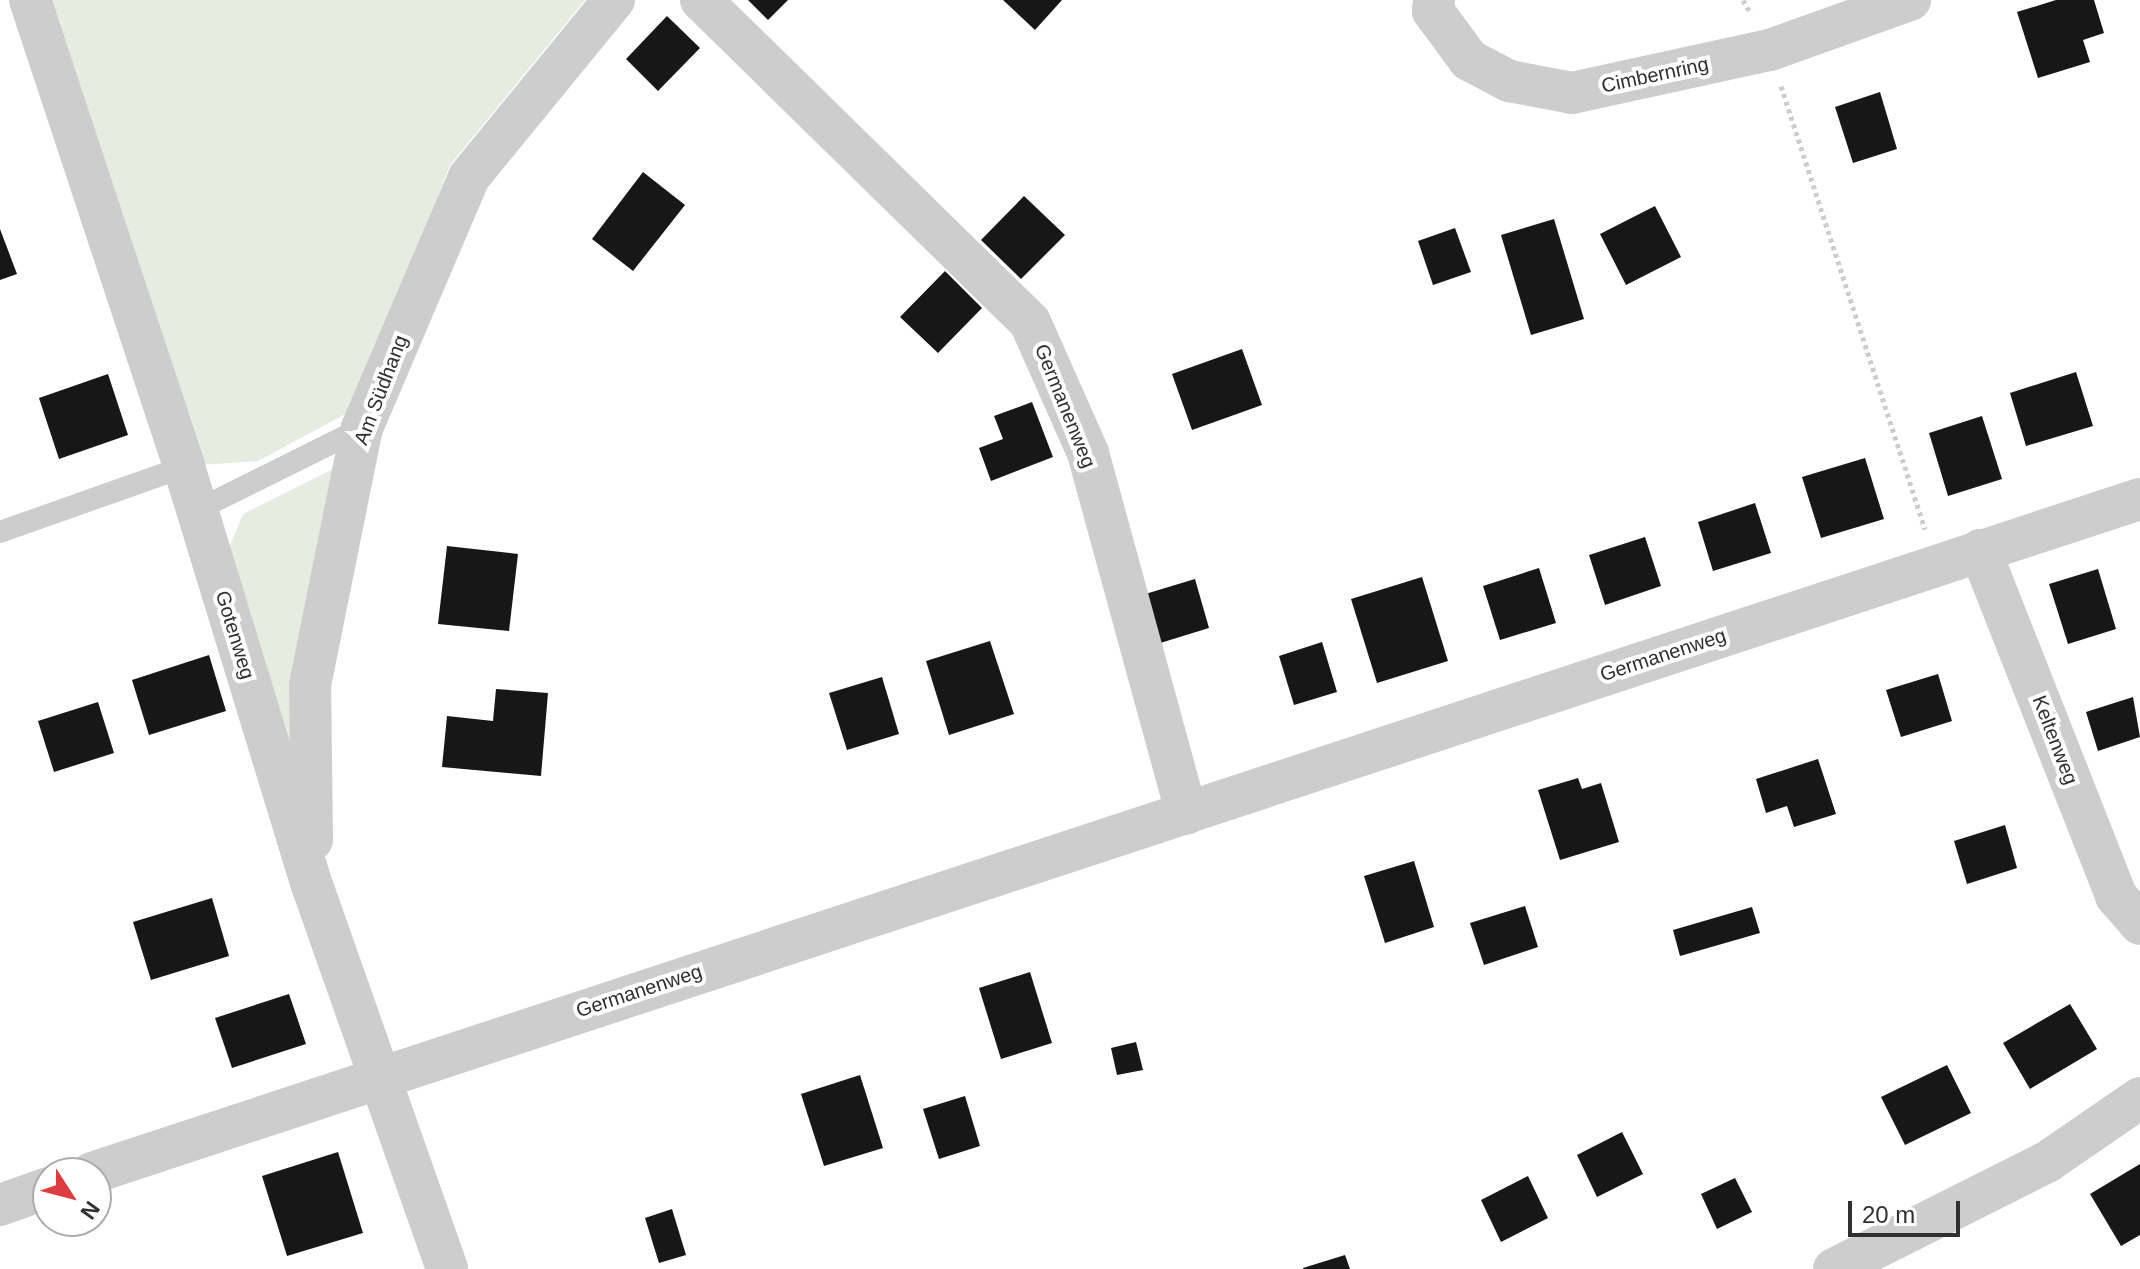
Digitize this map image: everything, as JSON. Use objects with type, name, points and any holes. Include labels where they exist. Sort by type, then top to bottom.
[{"type":"street","name":"Gotenweg","points":[[30,0],[184,467],[313,888],[447,1269]]},
{"type":"street","name":"Am Südhang","points":[[313,888],[310,685],[362,428],[469,177],[614,0]]},
{"type":"street","name":"Germanenweg","points":[[701,0],[1030,322],[1088,453],[1187,814]]},
{"type":"street","name":"Cimbernring","points":[[1434,0],[1433,11],[1469,60],[1509,81],[1572,93],[1770,50],[1910,0]]},
{"type":"street","name":"Germanenweg","points":[[112,1166],[378,1075],[1187,814],[2140,499]]},
{"type":"street","name":"Keltenweg","points":[[1980,550],[2116,896],[2140,924]]},
{"type":"street","points":[[1834,1269],[2047,1162],[2140,1098]]},
{"type":"street","points":[[0,1205],[32,1194]]},
{"type":"lane","points":[[197,510],[362,428]]},
{"type":"lane","points":[[0,532],[184,467]]},
{"type":"path","points":[[1743,0],[1770,50],[1906,484],[1938,564]]},
{"type":"shaded area","points":[[43,0],[585,0],[450,165],[353,410],[258,461],[199,465]]},
{"type":"shaded area","points":[[345,463],[298,787],[229,548],[243,514]]},
{"type":"building","points":[[748,0],[788,0],[768,20]]},
{"type":"building","points":[[1003,0],[1062,0],[1035,30]]},
{"type":"building","points":[[2056,0],[2094,0],[2104,33],[2083,40],[2090,62],[2038,78],[2017,12]]},
{"type":"building","points":[[667,16],[700,48],[658,91],[626,59]]},
{"type":"building","points":[[1880,92],[1897,149],[1853,163],[1835,107]]},
{"type":"building","points":[[643,172],[685,205],[633,271],[592,239]]},
{"type":"building","points":[[1024,196],[1065,235],[1021,279],[981,240]]},
{"type":"building","points":[[1655,206],[1681,257],[1626,285],[1600,234]]},
{"type":"building","points":[[1554,219],[1584,319],[1531,335],[1501,235]]},
{"type":"building","points":[[1455,228],[1471,272],[1433,285],[1418,241]]},
{"type":"building","points":[[0,229],[17,274],[0,280]]},
{"type":"building","points":[[945,271],[982,308],[938,353],[900,317]]},
{"type":"building","points":[[1242,349],[1262,405],[1192,430],[1172,374]]},
{"type":"building","points":[[2076,372],[2093,426],[2026,446],[2010,393]]},
{"type":"building","points":[[108,374],[128,435],[59,459],[39,398]]},
{"type":"building","points":[[1032,402],[1053,457],[991,481],[979,448],[1003,439],[994,416]]},
{"type":"building","points":[[1982,416],[2002,479],[1948,496],[1929,433]]},
{"type":"building","points":[[1865,458],[1884,519],[1821,538],[1802,477]]},
{"type":"building","points":[[1755,503],[1771,553],[1713,571],[1698,522]]},
{"type":"building","points":[[1645,537],[1661,586],[1605,605],[1589,555]]},
{"type":"building","points":[[447,546],[518,554],[509,631],[438,624]]},
{"type":"building","points":[[1539,568],[1556,623],[1500,640],[1483,586]]},
{"type":"building","points":[[2098,569],[2116,629],[2068,644],[2049,584]]},
{"type":"building","points":[[1422,577],[1448,661],[1377,683],[1351,599]]},
{"type":"building","points":[[1195,579],[1209,628],[1157,644],[1142,595]]},
{"type":"building","points":[[990,641],[1014,714],[949,735],[926,661]]},
{"type":"building","points":[[1322,642],[1337,692],[1294,705],[1279,656]]},
{"type":"building","points":[[209,655],[226,711],[149,735],[132,680]]},
{"type":"building","points":[[1938,674],[1952,721],[1901,737],[1886,690]]},
{"type":"building","points":[[882,677],[899,734],[847,750],[829,693]]},
{"type":"building","points":[[496,689],[548,693],[541,776],[442,767],[447,716],[493,721]]},
{"type":"building","points":[[2133,697],[2140,737],[2098,751],[2086,712]]},
{"type":"building","points":[[98,702],[114,753],[54,772],[38,721]]},
{"type":"building","points":[[1818,759],[1836,814],[1794,827],[1787,806],[1766,813],[1756,779]]},
{"type":"building","points":[[1578,778],[1582,789],[1601,783],[1619,842],[1560,860],[1538,790]]},
{"type":"building","points":[[2005,825],[2017,868],[1967,884],[1954,841]]},
{"type":"building","points":[[1414,861],[1434,927],[1385,943],[1364,876]]},
{"type":"building","points":[[212,898],[229,956],[151,980],[133,922]]},
{"type":"building","points":[[1525,906],[1538,947],[1484,965],[1470,923]]},
{"type":"building","points":[[1752,907],[1760,933],[1680,956],[1673,930]]},
{"type":"building","points":[[1030,972],[1052,1043],[1001,1059],[979,988]]},
{"type":"building","points":[[289,994],[306,1044],[232,1068],[215,1018]]},
{"type":"building","points":[[2070,1004],[2097,1049],[2030,1089],[2003,1043]]},
{"type":"building","points":[[1136,1042],[1143,1070],[1117,1075],[1111,1048]]},
{"type":"building","points":[[1947,1065],[1971,1113],[1905,1145],[1881,1097]]},
{"type":"building","points":[[860,1075],[883,1148],[824,1166],[801,1094]]},
{"type":"building","points":[[965,1096],[980,1146],[939,1159],[923,1109]]},
{"type":"building","points":[[1622,1132],[1643,1174],[1597,1197],[1577,1155]]},
{"type":"building","points":[[338,1152],[363,1233],[287,1256],[262,1176]]},
{"type":"building","points":[[2140,1164],[2140,1235],[2121,1246],[2090,1194]]},
{"type":"building","points":[[1528,1176],[1548,1218],[1501,1242],[1481,1200]]},
{"type":"building","points":[[1735,1178],[1752,1212],[1717,1229],[1701,1194]]},
{"type":"building","points":[[672,1209],[686,1255],[659,1263],[645,1218]]},
{"type":"building","points":[[1345,1255],[1350,1269],[1303,1269],[1303,1268]]}]
